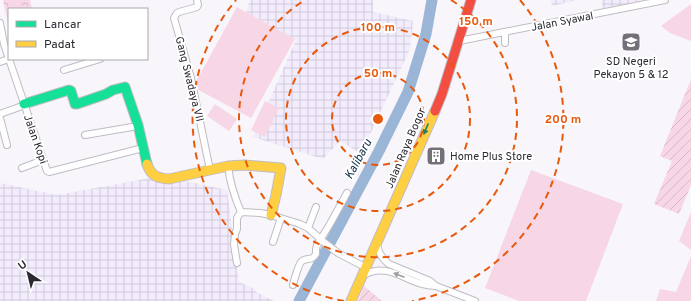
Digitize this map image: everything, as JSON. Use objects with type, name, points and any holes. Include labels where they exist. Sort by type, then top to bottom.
[{"type":"main road","name":"Jalan Raya Bogor","points":[[345,301],[359,278],[361,265],[374,243],[411,144],[434,91],[461,15],[464,0]]},
{"type":"main road","name":"Jalan Raya Bogor","points":[[351,301],[374,243],[442,94],[460,41],[471,0]]},
{"type":"main road","points":[[24,104],[69,90],[75,104],[77,104],[125,87],[138,126],[148,168],[153,174],[172,179],[228,166],[244,165],[280,168],[271,215]]},
{"type":"street","name":"Jalan Syawal","points":[[460,41],[665,0]]},
{"type":"street","name":"Gang Swadaya VII","points":[[198,2],[195,8],[177,13],[174,18],[192,78],[210,170]]},
{"type":"street","name":"Jalan Kopi","points":[[0,23],[8,56]]},
{"type":"street","points":[[505,32],[505,43]]},
{"type":"street","name":"Jalan Kopi","points":[[9,60],[47,171],[50,172],[143,148]]},
{"type":"street","points":[[64,70],[97,60]]},
{"type":"street","points":[[0,114],[24,104]]},
{"type":"street","points":[[0,118],[7,145]]},
{"type":"street","points":[[85,135],[138,126]]},
{"type":"street","points":[[22,168],[43,160]]},
{"type":"street","points":[[228,166],[229,179],[241,212]]},
{"type":"street","points":[[293,285],[301,262],[315,256],[316,248],[323,241],[330,224],[347,193]]},
{"type":"street","points":[[308,228],[316,207]]},
{"type":"street","points":[[241,212],[271,215],[300,224],[308,228],[338,253],[361,265]]},
{"type":"street","points":[[237,263],[234,238],[237,229],[237,218],[241,212]]},
{"type":"street","points":[[273,242],[281,218]]},
{"type":"street","points":[[374,243],[388,267],[424,284],[436,286],[475,301]]},
{"type":"street","points":[[359,278],[370,271],[388,267]]},
{"type":"shaded area","points":[[250,0],[373,0],[373,12],[413,21],[410,49],[361,154],[340,141],[323,159],[253,137],[296,40],[246,12]]},
{"type":"shaded area","points":[[551,0],[577,0],[552,6]]},
{"type":"shaded area","points":[[601,0],[643,0],[603,9]]},
{"type":"shaded area","points":[[162,176],[167,183],[186,181],[227,190],[239,282],[255,289],[256,292],[274,301],[0,301],[0,183],[57,195]]},
{"type":"green space","points":[[3,0],[30,0],[32,8],[8,8],[8,23]]},
{"type":"green space","points":[[691,4],[691,41],[670,33],[661,26]]},
{"type":"green space","points":[[237,7],[295,39],[251,118],[193,87]]},
{"type":"green space","points":[[691,79],[691,185],[679,214],[654,204],[672,161],[660,156]]},
{"type":"green space","points":[[265,101],[279,108],[265,137],[251,130]]},
{"type":"green space","points":[[215,104],[237,119],[229,131],[207,116]]},
{"type":"green space","points":[[531,170],[623,204],[586,301],[519,301],[485,288]]},
{"type":"green space","points":[[691,212],[691,250],[679,241]]},
{"type":"green space","points":[[691,256],[691,301],[656,301],[660,289],[676,292]]},
{"type":"green space","points":[[364,286],[382,301],[358,301]]},
{"type":"waterway","name":"Kalibaru","points":[[299,301],[379,151],[408,92],[426,34],[432,0]]},
{"type":"traffic: fast","points":[[24,104],[69,90],[71,91],[75,104],[77,104],[125,87],[138,125],[147,164]]},
{"type":"traffic: slow","points":[[351,301],[435,111]]},
{"type":"traffic: slow","points":[[147,164],[150,171],[155,176],[169,179],[228,166],[245,165],[281,168],[271,215]]},
{"type":"traffic: jam","points":[[435,111],[442,94],[471,0]]},
{"type":"place","name":"SD Negeri Pekayon 5 & 12","points":[[631,42]]},
{"type":"place","name":"Home Plus Store","points":[[436,156]]}]
